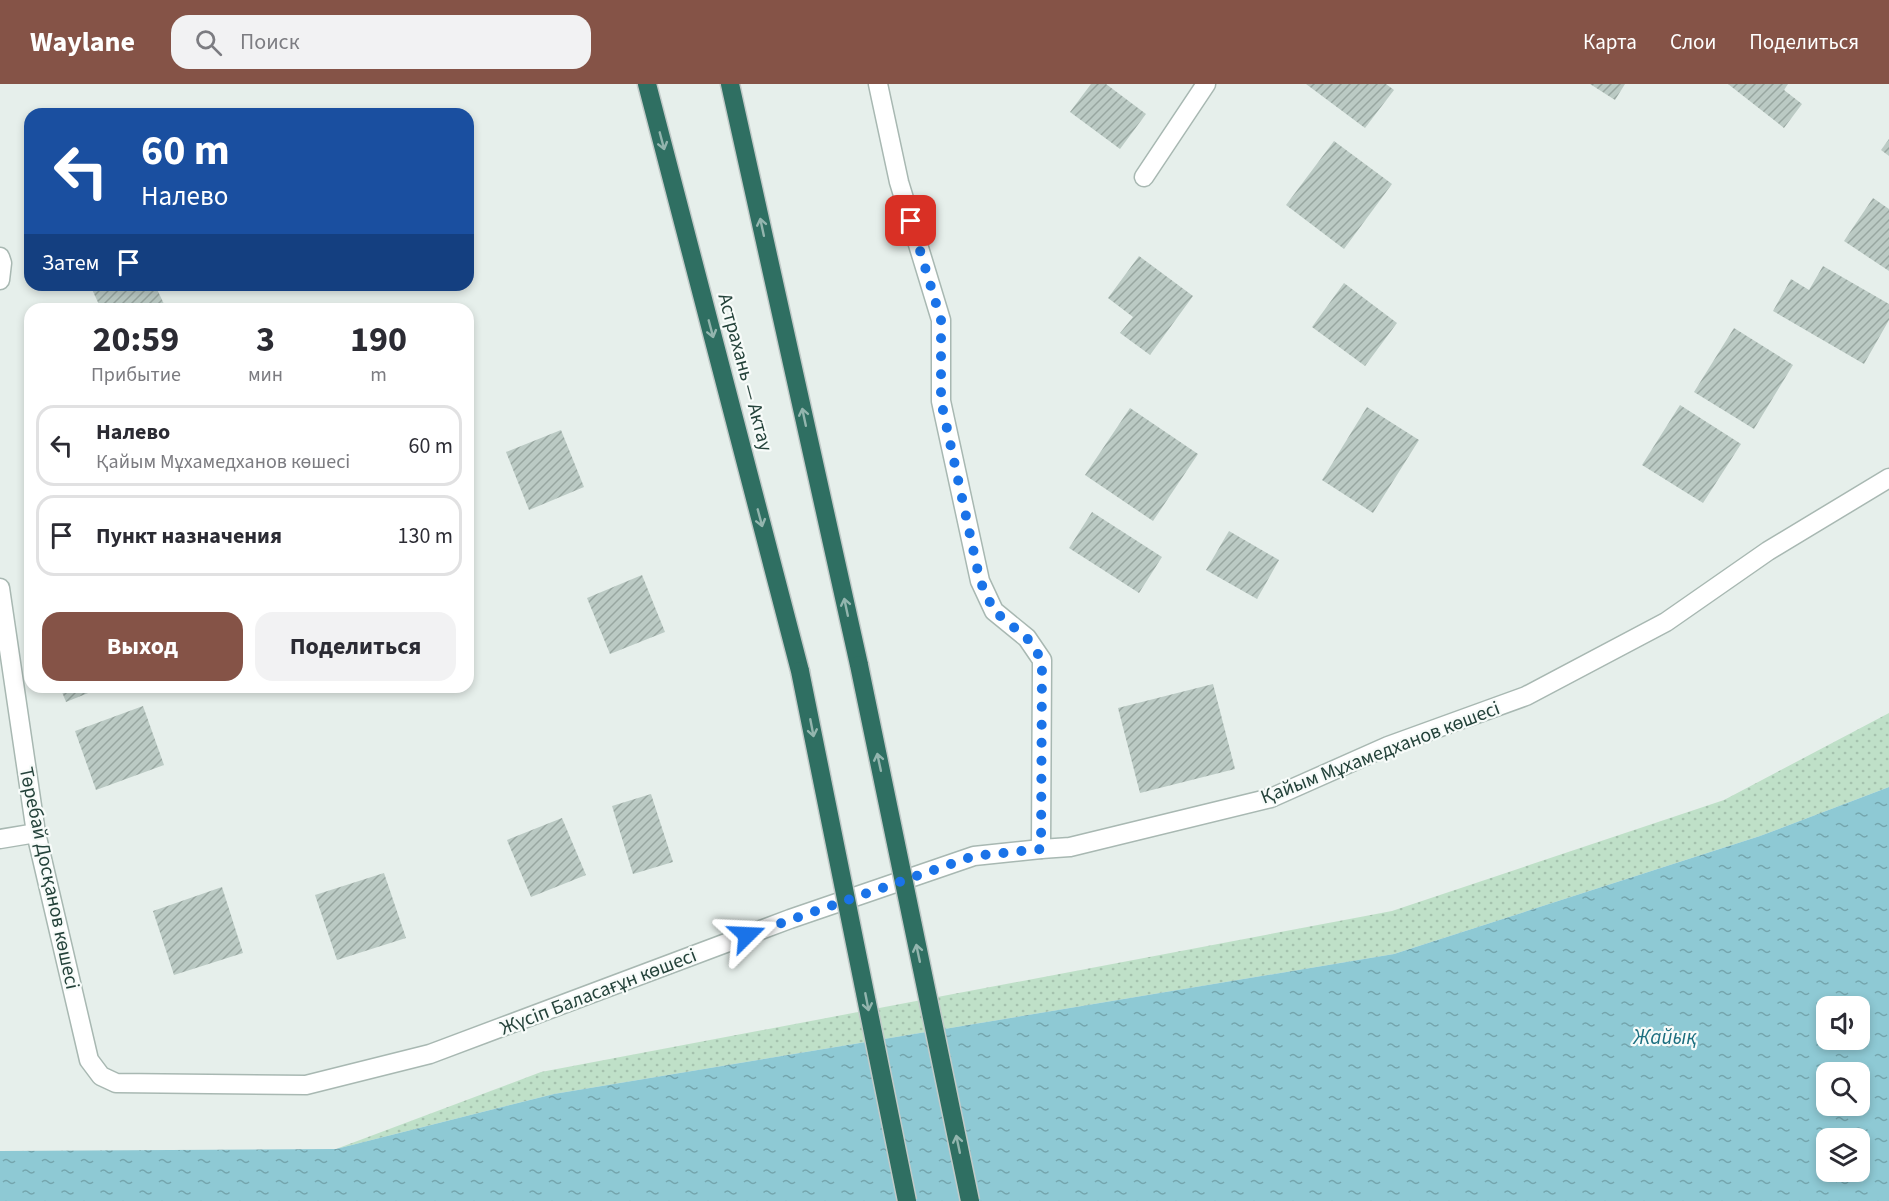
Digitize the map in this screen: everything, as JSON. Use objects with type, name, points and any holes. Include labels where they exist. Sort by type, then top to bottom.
[{"type":"highway","name":"Астрахань — Актау","points":[[647,84],[800,671],[907,1201]]},
{"type":"highway","points":[[730,84],[859,664],[970,1201]]},
{"type":"street","points":[[878,84],[899,182],[941,320],[941,401],[980,581],[994,611],[1027,638],[1042,660],[1041,849]]},
{"type":"street","points":[[1144,177],[1206,84]]},
{"type":"street","points":[[0,257],[2,263],[0,280]]},
{"type":"street","name":"Қайым Мұхамедханов көшесi","points":[[1041,849],[1071,847],[1271,798],[1388,746],[1526,696],[1666,622],[1768,551],[1889,478]]},
{"type":"street","name":"Төребай Досқанов көшесі","points":[[0,588],[36,833],[89,1060],[101,1076],[116,1083]]},
{"type":"street","points":[[0,840],[36,833]]},
{"type":"street","name":"Жүсіп Баласағұн көшесі","points":[[116,1083],[306,1085],[430,1054],[790,919],[974,856],[1041,849]]},
{"type":"green space","points":[[1889,713],[1889,787],[1760,836],[1394,954],[554,1094],[336,1149],[541,1072],[1392,911],[1724,800]]},
{"type":"water","name":"Жайық","points":[[1889,787],[1889,1201],[0,1201],[0,1151],[336,1149],[554,1094],[1394,954],[1760,836]]},
{"type":"building","points":[[1091,84],[1106,84],[1146,114],[1120,149],[1070,112]]},
{"type":"building","points":[[1306,84],[1386,84],[1394,90],[1365,128]]},
{"type":"building","points":[[1590,84],[1625,84],[1615,100]]},
{"type":"building","points":[[1728,84],[1788,84],[1784,90],[1802,104],[1784,128]]},
{"type":"building","points":[[1889,139],[1889,156],[1881,150]]},
{"type":"building","points":[[1334,141],[1392,184],[1344,249],[1286,205]]},
{"type":"building","points":[[1873,198],[1889,209],[1889,271],[1844,241]]},
{"type":"building","points":[[1139,256],[1193,296],[1150,355],[1120,333],[1133,317],[1108,298]]},
{"type":"building","points":[[1823,266],[1889,304],[1889,320],[1864,364],[1773,311],[1791,279],[1809,290]]},
{"type":"building","points":[[1344,283],[1397,323],[1365,366],[1312,327]]},
{"type":"building","points":[[93,291],[158,291],[164,303],[98,303]]},
{"type":"building","points":[[1734,328],[1793,365],[1754,429],[1694,392]]},
{"type":"building","points":[[1680,405],[1741,444],[1703,503],[1642,465]]},
{"type":"building","points":[[1367,407],[1419,440],[1373,513],[1322,480]]},
{"type":"building","points":[[1130,408],[1198,454],[1153,521],[1085,475]]},
{"type":"building","points":[[561,430],[584,487],[529,510],[506,452]]},
{"type":"building","points":[[1092,512],[1162,557],[1139,593],[1069,548]]},
{"type":"building","points":[[1229,531],[1279,560],[1257,599],[1206,570]]},
{"type":"building","points":[[642,575],[665,632],[610,654],[587,598]]},
{"type":"building","points":[[1213,684],[1235,769],[1140,793],[1118,708]]},
{"type":"building","points":[[62,693],[88,693],[66,702]]},
{"type":"building","points":[[143,706],[164,765],[96,790],[75,731]]},
{"type":"building","points":[[651,794],[673,862],[633,874],[612,806]]},
{"type":"building","points":[[562,818],[586,875],[531,897],[507,840]]},
{"type":"building","points":[[384,873],[406,938],[337,960],[315,895]]},
{"type":"building","points":[[222,887],[243,953],[174,975],[153,911]]},
{"type":"route","points":[[747,935],[974,856],[1041,849],[1042,660],[1027,638],[994,611],[980,581],[941,401],[941,320],[911,221]]}]
